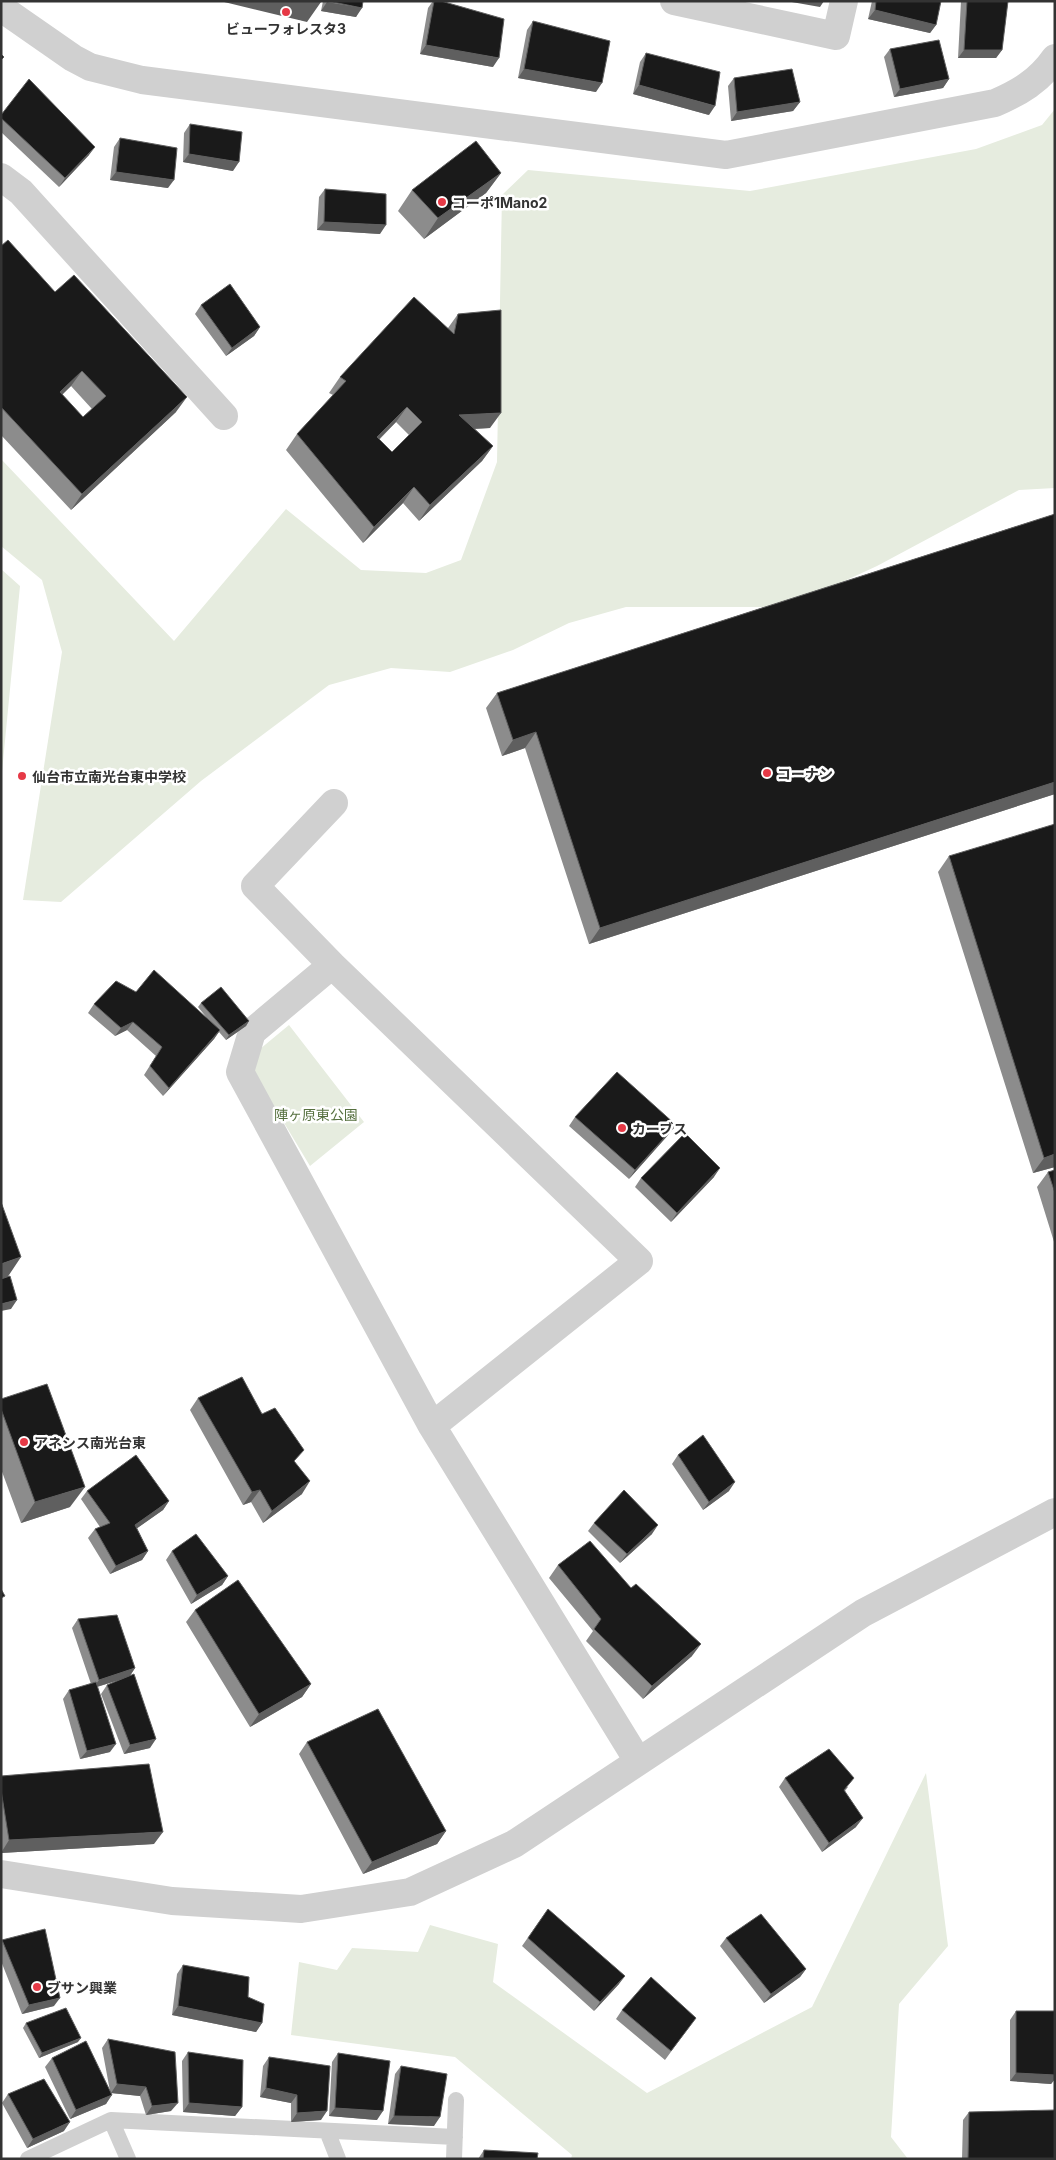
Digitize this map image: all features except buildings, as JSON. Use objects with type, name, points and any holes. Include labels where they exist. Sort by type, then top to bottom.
[{"type":"street","points":[[674,1],[836,36],[844,1]]},
{"type":"street","points":[[1,8],[73,58],[90,67],[142,80],[726,155],[995,103],[1022,91],[1047,70],[1055,58]]},
{"type":"street","points":[[1,177],[21,192],[224,416]]},
{"type":"street","points":[[334,803],[255,886],[332,965],[639,1261],[432,1426]]},
{"type":"street","points":[[332,965],[252,1032],[240,1072],[432,1426],[638,1761]]},
{"type":"street","points":[[1,1874],[172,1901],[301,1909],[410,1892],[514,1844],[864,1612],[1055,1512]]},
{"type":"lane","points":[[454,2159],[456,2100]]},
{"type":"lane","points":[[28,2159],[111,2120],[455,2137]]},
{"type":"lane","points":[[111,2120],[128,2159]]},
{"type":"lane","points":[[327,2131],[338,2159]]},
{"type":"green space","points":[[1055,109],[1055,488],[1019,490],[877,566],[788,607],[626,607],[569,623],[513,650],[450,672],[391,668],[329,685],[201,781],[61,902],[23,900],[62,652],[42,580],[1,546],[1,459],[174,641],[286,509],[361,570],[426,573],[461,560],[497,462],[502,195],[528,170],[750,191],[976,149],[1042,125]]},
{"type":"green space","points":[[1,569],[20,586],[1,782]]},
{"type":"green space","name":"陣ヶ原東公園","points":[[289,1025],[364,1122],[310,1166],[254,1073],[260,1049]]},
{"type":"green space","points":[[926,1773],[948,1946],[899,2004],[891,2137],[908,2159],[571,2159],[572,2155],[455,2057],[291,2035],[299,1962],[337,1970],[352,1948],[418,1952],[430,1925],[498,1944],[493,1982],[647,2093],[812,2007]]},
{"type":"place","name":"ビューフォレスタ3","points":[[286,12]]},
{"type":"place","name":"コーポ1Mano2","points":[[442,202]]},
{"type":"place","name":"コーナン","points":[[767,773]]},
{"type":"place","name":"仙台市立南光台東中学校","points":[[22,776]]},
{"type":"place","name":"カーブス","points":[[622,1128]]},
{"type":"place","name":"アネシス南光台東","points":[[24,1442]]},
{"type":"place","name":"ブサン興業","points":[[37,1987]]}]
